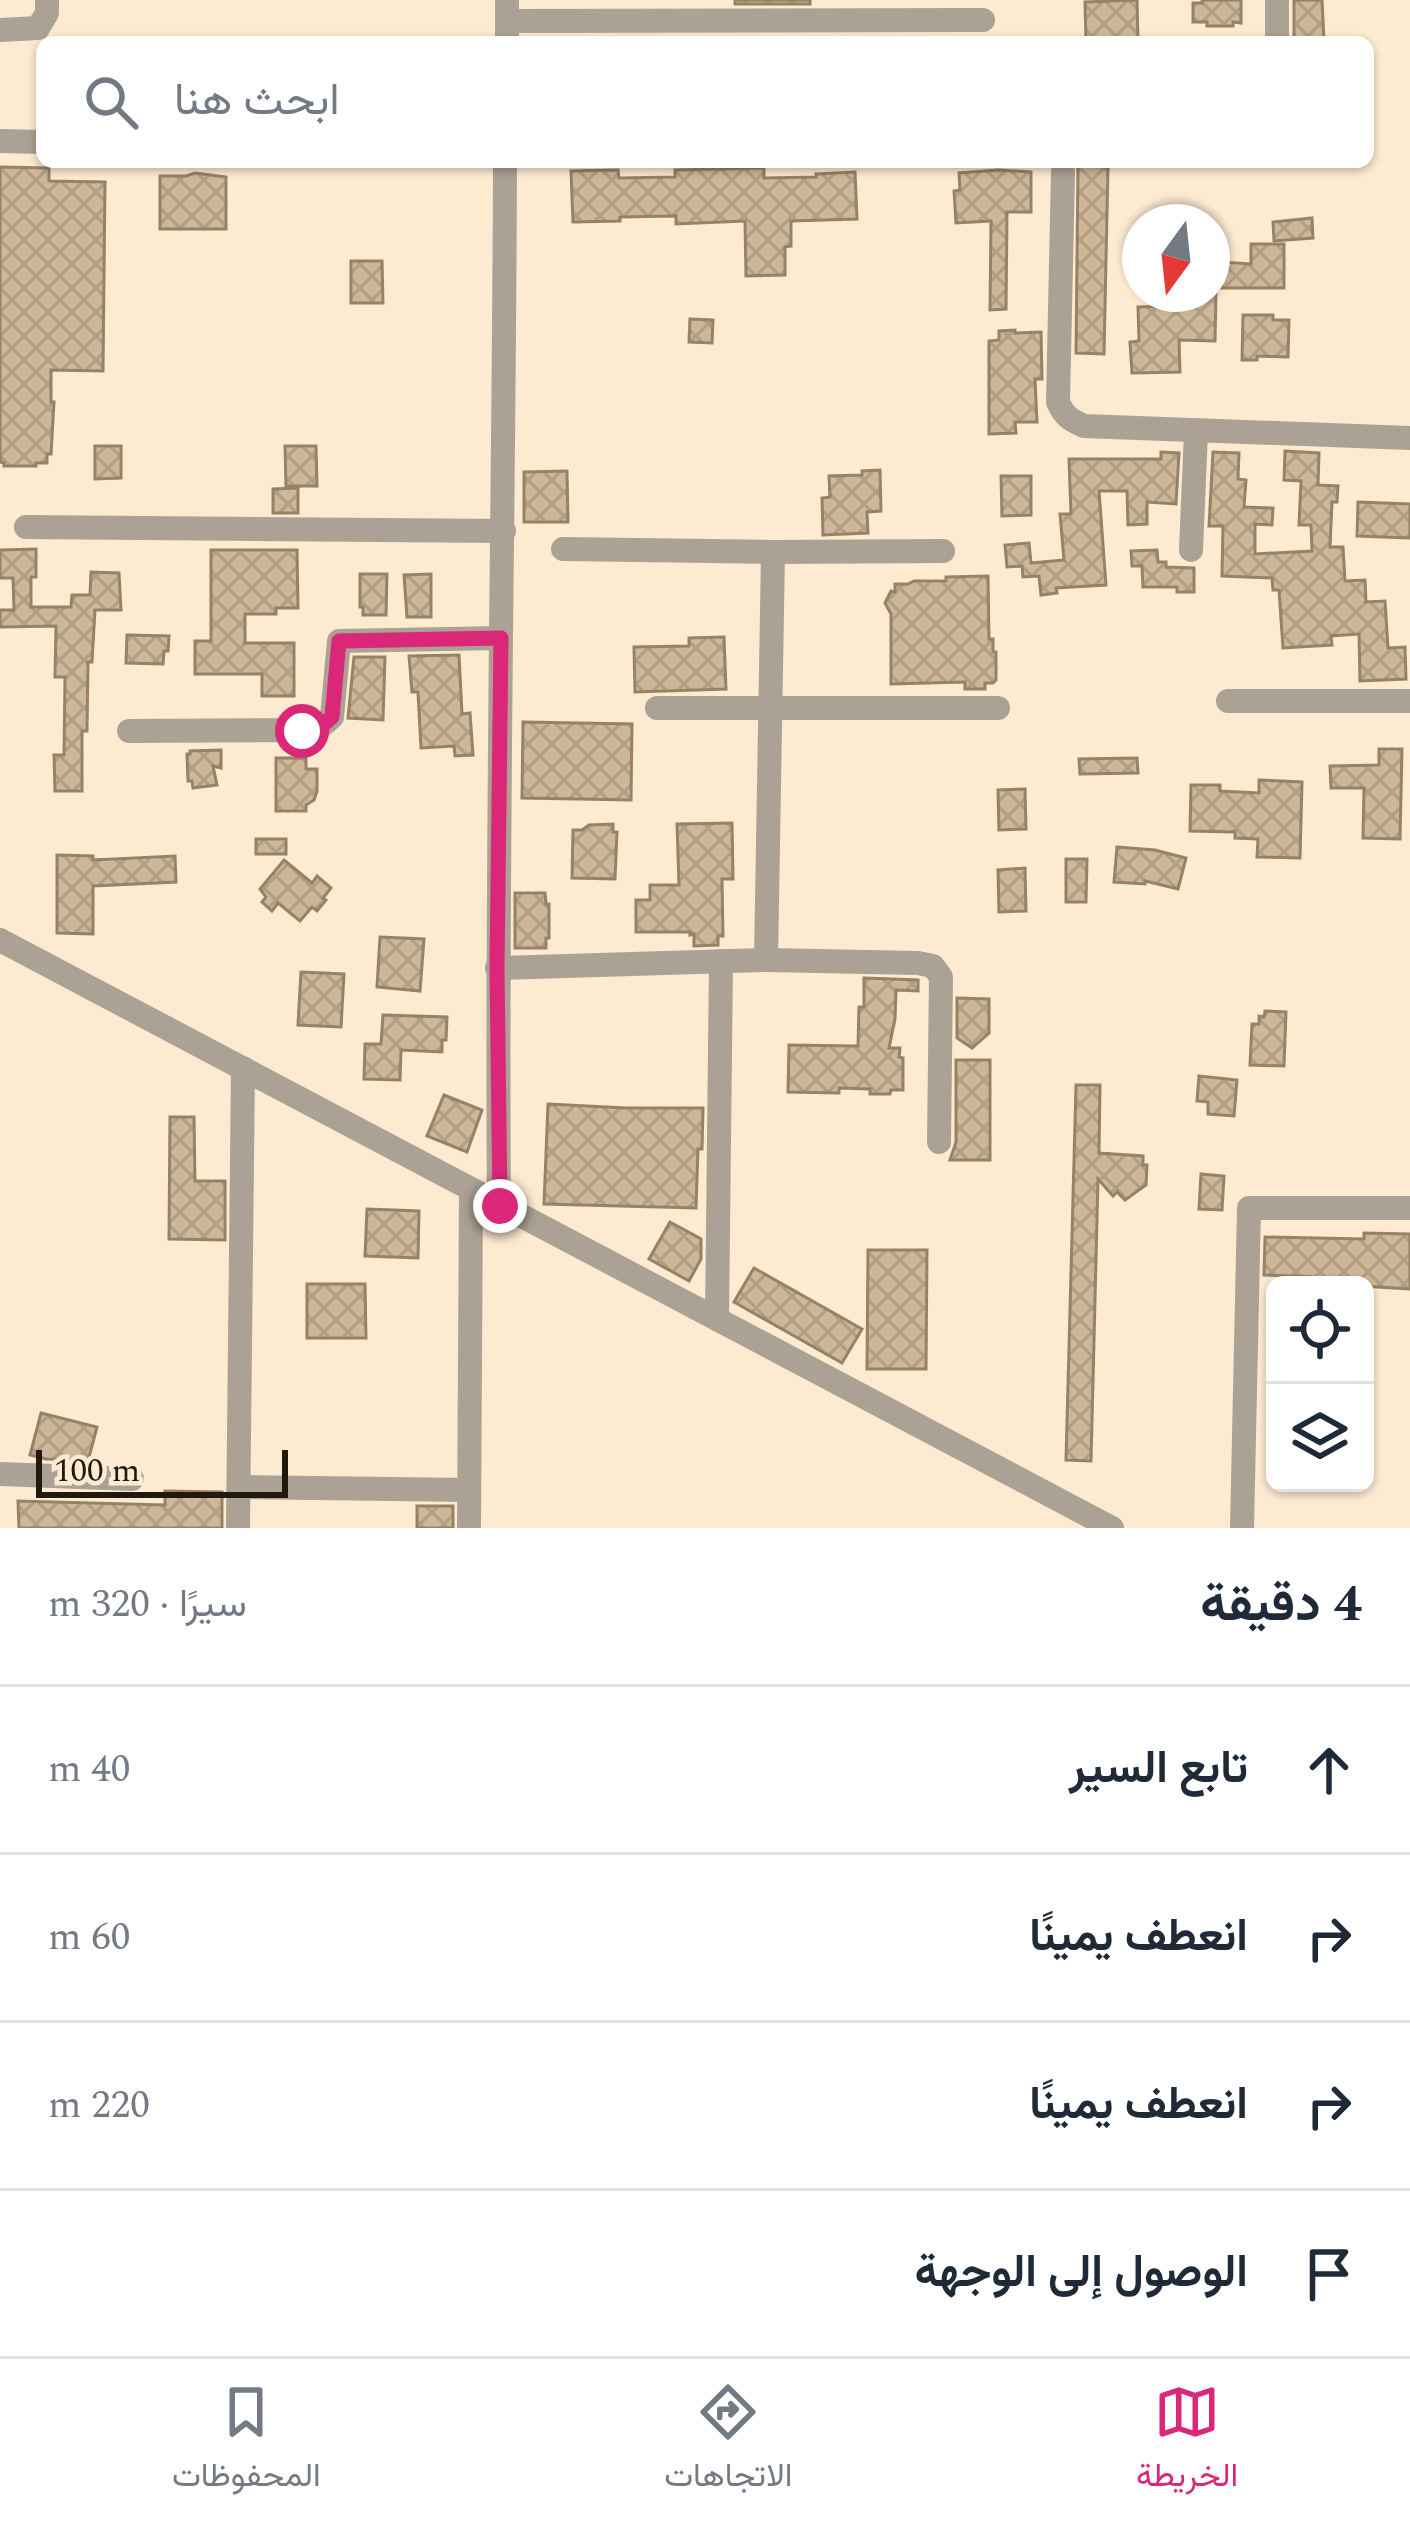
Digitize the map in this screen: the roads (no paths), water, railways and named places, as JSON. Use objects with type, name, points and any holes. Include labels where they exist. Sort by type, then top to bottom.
[{"type":"street","points":[[0,30],[38,28],[47,13],[47,0]]},
{"type":"street","points":[[1277,0],[1277,36]]},
{"type":"street","points":[[507,21],[983,20]]},
{"type":"street","points":[[0,141],[36,142]]},
{"type":"street","points":[[500,1206],[497,968],[505,168]]},
{"type":"street","points":[[1064,172],[1058,402],[1063,414],[1084,426],[1410,438]]},
{"type":"street","points":[[1191,550],[1196,432]]},
{"type":"street","points":[[26,527],[504,531]]},
{"type":"street","points":[[563,549],[943,551]]},
{"type":"street","points":[[766,960],[773,552]]},
{"type":"street","points":[[129,731],[317,730],[332,717],[339,641],[501,638]]},
{"type":"street","points":[[1228,701],[1410,700]]},
{"type":"street","points":[[656,708],[998,708]]},
{"type":"street","points":[[0,940],[1112,1528]]},
{"type":"street","points":[[497,968],[766,960],[933,966],[941,977],[939,1142]]},
{"type":"street","points":[[717,1319],[721,961]]},
{"type":"street","points":[[238,1528],[243,1068]]},
{"type":"street","points":[[469,1528],[471,1190]]},
{"type":"street","points":[[1242,1528],[1250,1208],[1410,1208]]},
{"type":"street","points":[[0,1474],[132,1479]]},
{"type":"street","points":[[239,1487],[469,1490]]}]
